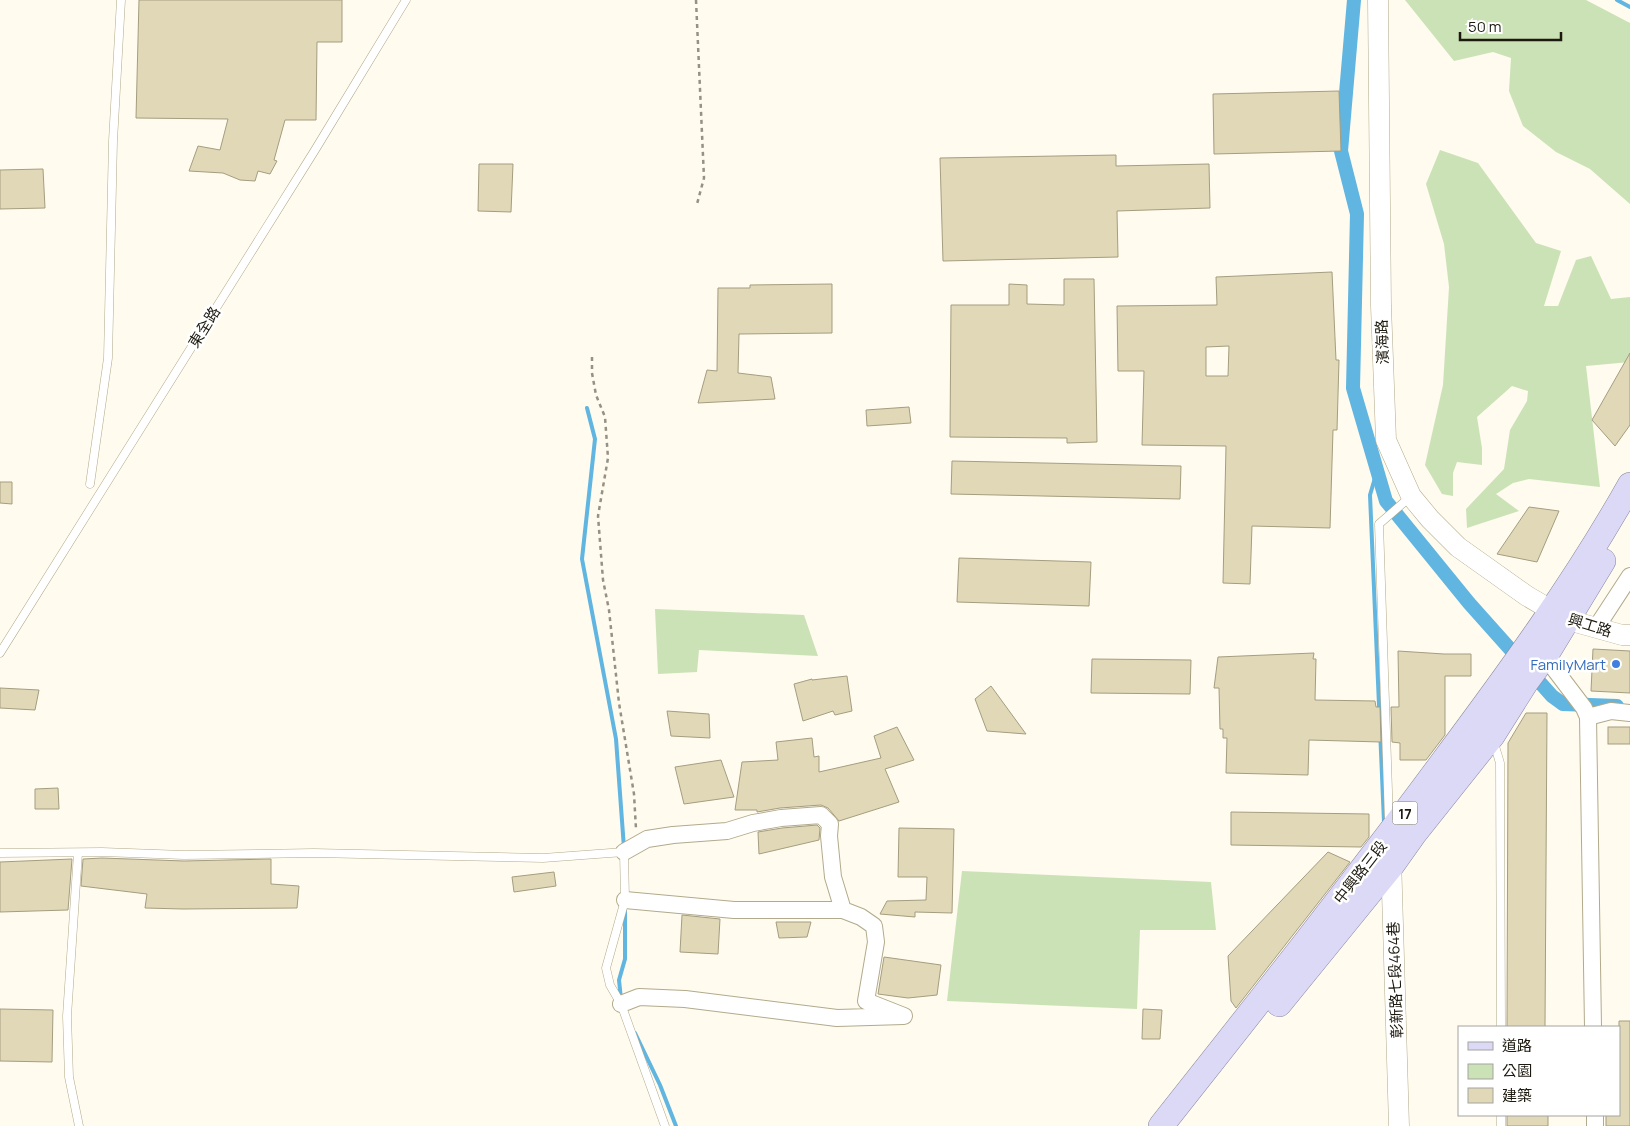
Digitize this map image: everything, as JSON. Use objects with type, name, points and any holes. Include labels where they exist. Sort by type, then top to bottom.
[{"type":"main road","name":"中興路三段","points":[[1179,1126],[1392,865],[1414,834],[1492,736],[1544,655],[1559,615],[1596,542],[1630,485]]},
{"type":"main road","name":"中興路三段","points":[[1559,615],[1630,514]]},
{"type":"main road","name":"中興路三段","points":[[1161,1126],[1390,833],[1516,664],[1544,655]]},
{"type":"street","name":"濱海路","points":[[1378,0],[1380,306],[1386,440],[1411,496],[1430,519],[1458,547],[1527,596],[1559,615]]},
{"type":"street","points":[[1596,628],[1630,576]]},
{"type":"street","name":"興工路","points":[[1559,615],[1596,628],[1622,635],[1630,635]]},
{"type":"street","points":[[1544,655],[1586,713],[1593,1026]]},
{"type":"street","points":[[1586,713],[1630,713]]},
{"type":"street","points":[[624,852],[647,839],[727,831],[781,818],[821,814],[830,824],[829,836],[833,877],[843,910]]},
{"type":"street","name":"彰新路七段464巷","points":[[1390,833],[1399,1126]]},
{"type":"street","points":[[621,1004],[639,997],[648,997],[685,999],[837,1018],[904,1016],[866,1001],[876,942],[874,926],[861,917],[843,910],[734,910],[625,900]]},
{"type":"lane","points":[[90,484],[108,358],[113,141],[121,0]]},
{"type":"lane","name":"東全路","points":[[0,653],[406,0]]},
{"type":"lane","points":[[1390,833],[1379,524],[1411,496]]},
{"type":"lane","points":[[1492,736],[1500,763],[1501,1026]]},
{"type":"lane","points":[[0,853],[78,854],[102,852],[213,855],[314,853],[543,858],[624,852],[625,900],[606,968],[610,985],[621,1004],[665,1126]]},
{"type":"lane","points":[[78,854],[67,1016],[69,1077],[80,1126]]},
{"type":"path","points":[[696,0],[704,178],[697,204]]},
{"type":"path","points":[[592,358],[592,373],[596,395],[605,417],[608,458],[598,516],[603,580],[609,610],[619,703],[634,794],[637,842],[624,852]]},
{"type":"green space","points":[[1405,0],[1586,0],[1630,23],[1630,204],[1590,169],[1556,152],[1523,126],[1509,91],[1511,58],[1493,52],[1454,61]]},
{"type":"green space","points":[[1440,150],[1478,163],[1536,243],[1561,251],[1544,306],[1558,306],[1576,260],[1591,256],[1611,299],[1630,297],[1630,362],[1586,366],[1600,487],[1529,479],[1513,483],[1496,494],[1519,511],[1467,528],[1466,509],[1504,469],[1510,430],[1527,401],[1528,391],[1512,386],[1477,417],[1482,448],[1482,465],[1457,462],[1453,473],[1453,496],[1442,494],[1425,465],[1443,385],[1449,287],[1444,244],[1426,184]]},
{"type":"green space","points":[[655,609],[804,615],[818,656],[699,650],[697,672],[658,674]]},
{"type":"green space","points":[[962,871],[1211,882],[1216,930],[1140,930],[1137,1009],[947,1001]]},
{"type":"building","points":[[139,0],[342,0],[342,42],[317,42],[316,120],[285,120],[274,160],[277,161],[270,174],[258,171],[255,181],[240,180],[223,173],[189,171],[198,146],[220,150],[228,119],[136,118]]},
{"type":"building","points":[[1339,91],[1341,151],[1214,154],[1213,94]]},
{"type":"building","points":[[1116,155],[1116,166],[1209,164],[1210,208],[1117,211],[1118,257],[943,261],[940,158]]},
{"type":"building","points":[[479,164],[513,164],[511,212],[478,211]]},
{"type":"building","points":[[43,169],[45,208],[0,209],[0,170]]},
{"type":"building","points":[[1332,272],[1336,360],[1339,360],[1337,430],[1333,430],[1330,528],[1252,526],[1250,584],[1223,583],[1226,446],[1142,445],[1144,371],[1118,371],[1117,306],[1217,305],[1216,277]],"holes":[[[1229,346],[1228,376],[1206,376],[1206,347]]]},
{"type":"building","points":[[1064,279],[1094,279],[1097,442],[1067,443],[1067,438],[950,437],[951,305],[1009,305],[1009,284],[1027,285],[1027,304],[1064,305]]},
{"type":"building","points":[[832,284],[832,333],[739,334],[738,373],[771,377],[775,399],[698,403],[707,370],[717,371],[718,288],[750,288],[750,285]]},
{"type":"building","points":[[1630,353],[1630,425],[1615,446],[1592,420]]},
{"type":"building","points":[[909,407],[911,423],[867,426],[866,410]]},
{"type":"building","points":[[952,461],[1181,466],[1180,499],[951,494]]},
{"type":"building","points":[[0,482],[12,482],[12,504],[0,503]]},
{"type":"building","points":[[1529,507],[1559,511],[1537,562],[1497,554]]},
{"type":"building","points":[[959,558],[1091,562],[1089,606],[957,602]]},
{"type":"building","points":[[1593,649],[1630,651],[1630,693],[1591,691]]},
{"type":"building","points":[[1398,651],[1471,654],[1471,676],[1445,676],[1445,735],[1426,760],[1400,760],[1400,743],[1392,742],[1391,707],[1399,707]]},
{"type":"building","points":[[1314,653],[1313,659],[1316,659],[1315,700],[1375,701],[1376,707],[1380,707],[1381,742],[1309,740],[1308,775],[1226,773],[1227,738],[1223,738],[1223,729],[1220,729],[1219,688],[1214,688],[1218,657]]},
{"type":"building","points":[[1092,659],[1191,660],[1190,694],[1091,693]]},
{"type":"building","points":[[847,676],[852,711],[835,715],[833,711],[803,721],[794,684],[812,679]]},
{"type":"building","points":[[991,686],[1026,734],[987,731],[975,699]]},
{"type":"building","points":[[0,688],[39,690],[35,710],[0,708]]},
{"type":"building","points":[[667,711],[709,714],[710,738],[671,736]]},
{"type":"building","points":[[1526,713],[1547,713],[1545,1026],[1507,1026],[1508,743]]},
{"type":"building","points":[[897,727],[914,760],[885,769],[899,802],[839,821],[828,808],[821,805],[757,812],[757,810],[735,810],[742,762],[778,760],[776,742],[812,738],[814,757],[819,756],[819,772],[881,758],[874,736]]},
{"type":"building","points":[[1608,727],[1630,727],[1630,744],[1608,744]]},
{"type":"building","points":[[721,760],[734,797],[684,804],[675,767]]},
{"type":"building","points":[[58,788],[59,809],[35,809],[35,789]]},
{"type":"building","points":[[1231,812],[1369,814],[1369,837],[1361,847],[1231,845]]},
{"type":"building","points":[[817,825],[820,828],[819,840],[759,854],[758,832]]},
{"type":"building","points":[[899,828],[954,829],[952,913],[915,912],[915,917],[880,914],[887,901],[926,900],[927,877],[898,877]]},
{"type":"building","points":[[1328,852],[1350,862],[1236,1008],[1231,1001],[1228,956]]},
{"type":"building","points":[[72,859],[68,910],[0,912],[0,862]]},
{"type":"building","points":[[83,859],[184,861],[271,859],[271,884],[299,886],[297,908],[145,908],[147,894],[81,886]]},
{"type":"building","points":[[554,872],[556,886],[514,892],[512,877]]},
{"type":"building","points":[[682,915],[720,919],[718,954],[680,952]]},
{"type":"building","points":[[776,922],[811,922],[807,937],[779,938]]},
{"type":"building","points":[[884,957],[941,965],[937,995],[908,998],[878,994]]},
{"type":"building","points":[[0,1009],[53,1010],[52,1062],[0,1061]]},
{"type":"building","points":[[1143,1009],[1162,1010],[1160,1039],[1142,1039]]},
{"type":"building","points":[[1619,1021],[1630,1021],[1630,1126],[1606,1126],[1606,1116],[1620,1116]]},
{"type":"building","points":[[1507,1116],[1548,1116],[1548,1126],[1507,1126]]},
{"type":"waterway","points":[[1354,0],[1341,151],[1357,214],[1353,388],[1386,501],[1469,603],[1552,696],[1563,704],[1617,706]]},
{"type":"waterway","points":[[1617,0],[1630,7]]},
{"type":"waterway","points":[[587,408],[595,439],[582,559],[616,739],[624,848]]},
{"type":"waterway","points":[[1377,471],[1370,495],[1384,822]]},
{"type":"waterway","points":[[621,999],[619,980],[625,959],[625,910]]},
{"type":"waterway","points":[[635,1033],[660,1085],[676,1126]]},
{"type":"place","name":"FamilyMart","points":[[1616,664]]}]
